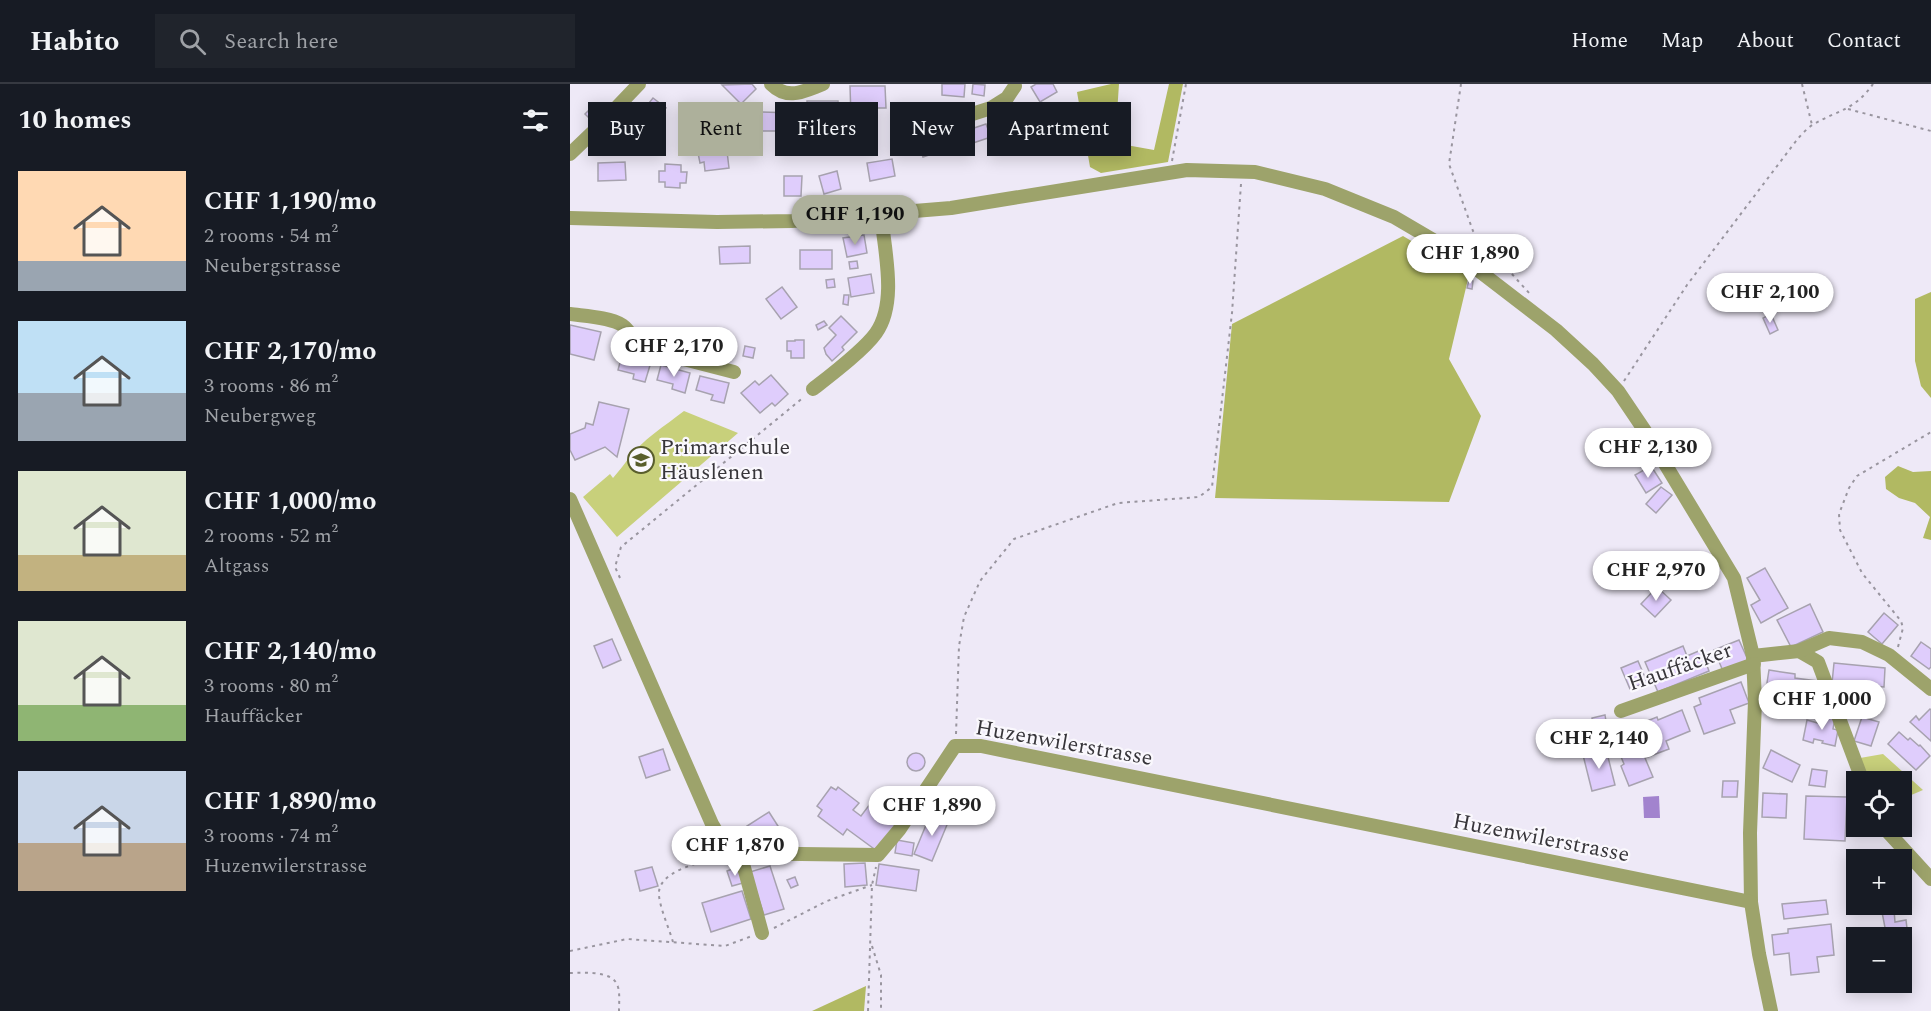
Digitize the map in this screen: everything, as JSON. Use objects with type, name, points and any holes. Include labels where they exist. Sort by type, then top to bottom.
[{"type":"street","points":[[570,154],[639,84]]},
{"type":"street","points":[[771,84],[787,94],[823,84]]},
{"type":"street","points":[[975,113],[991,108],[1007,98],[1015,85]]},
{"type":"street","points":[[570,218],[717,222],[792,221],[951,208],[1169,172],[1188,170],[1255,172],[1325,189],[1394,217],[1457,254],[1556,330],[1618,391],[1647,434],[1734,578],[1753,660],[1755,701],[1750,833],[1751,902],[1771,1011]]},
{"type":"street","points":[[813,389],[876,334],[884,316],[888,286],[881,214]]},
{"type":"street","points":[[570,314],[616,322],[628,331],[638,345],[645,349],[734,372]]},
{"type":"street","points":[[570,499],[712,824],[735,853],[762,933]]},
{"type":"street","name":"Hauffäcker","points":[[1621,711],[1753,660],[1799,651],[1829,638],[1862,642],[1893,658],[1931,688]]},
{"type":"street","points":[[1799,651],[1818,662],[1859,771]]},
{"type":"street","name":"Huzenwilerstrasse","points":[[878,855],[899,830],[955,746],[981,746],[1751,902]]},
{"type":"street","points":[[1894,837],[1931,879]]},
{"type":"street","points":[[735,853],[878,855]]},
{"type":"street","points":[[1916,863],[1931,862]]},
{"type":"path","points":[[1169,172],[1186,84]]},
{"type":"path","points":[[1461,84],[1449,164],[1473,231],[1537,301]]},
{"type":"path","points":[[1802,84],[1812,125]]},
{"type":"path","points":[[1618,391],[1687,285],[1796,141],[1812,125],[1848,109],[1873,84]]},
{"type":"path","points":[[1848,109],[1931,131]]},
{"type":"path","points":[[955,746],[959,646],[964,617],[980,581],[1014,539],[1118,503],[1199,497],[1212,486],[1232,313],[1242,172]]},
{"type":"path","points":[[619,577],[615,567],[621,547],[813,389]]},
{"type":"path","points":[[1893,658],[1904,628],[1901,621],[1862,573],[1840,530],[1839,514],[1844,498],[1857,476],[1931,432]]},
{"type":"path","points":[[674,942],[659,895],[661,885],[669,874],[735,853]]},
{"type":"path","points":[[868,1011],[872,943],[872,885],[878,855]]},
{"type":"path","points":[[570,951],[627,939],[724,946],[781,926],[827,901],[872,885]]},
{"type":"path","points":[[872,943],[881,975],[881,1011]]},
{"type":"path","points":[[570,973],[607,975],[615,980],[618,987],[619,1011]]},
{"type":"green space","points":[[1119,84],[1118,102],[1079,102],[1077,92]]},
{"type":"green space","points":[[1169,84],[1183,84],[1168,162],[1101,173],[1090,167],[1088,156],[1131,156],[1131,146],[1154,150]]},
{"type":"green space","points":[[1403,236],[1469,275],[1449,359],[1481,416],[1449,502],[1215,498],[1232,324]]},
{"type":"green space","points":[[1931,292],[1931,398],[1921,386],[1915,361],[1915,299]]},
{"type":"green space","points":[[684,411],[738,433],[617,537],[583,497],[610,474],[613,478],[633,452]]},
{"type":"green space","points":[[1898,466],[1913,472],[1931,471],[1931,540],[1923,538],[1930,517],[1915,503],[1899,498],[1886,489],[1885,477]]},
{"type":"green space","points":[[1883,754],[1902,771],[1866,771],[1860,758]]},
{"type":"green space","points":[[1912,780],[1923,790],[1912,795]]},
{"type":"green space","points":[[866,986],[864,1011],[812,1011]]},
{"type":"shaded area","points":[[1659,796],[1660,818],[1644,818],[1643,797]]},
{"type":"building","points":[[752,84],[756,89],[743,102],[739,102],[722,85]]},
{"type":"building","points":[[942,84],[965,84],[964,97],[942,95]]},
{"type":"building","points":[[973,84],[985,85],[984,96],[972,94]]},
{"type":"building","points":[[1036,84],[1053,84],[1057,92],[1040,102],[1031,87]]},
{"type":"building","points":[[850,86],[885,86],[886,108],[878,108],[878,102],[851,102]]},
{"type":"building","points":[[838,101],[838,102],[807,102]]},
{"type":"building","points":[[763,112],[775,112],[775,131],[763,131]]},
{"type":"building","points":[[986,124],[987,138],[975,142],[975,128]]},
{"type":"building","points":[[699,156],[728,156],[729,168],[705,171],[704,162],[700,163]]},
{"type":"building","points":[[892,159],[895,176],[870,181],[867,163]]},
{"type":"building","points":[[625,162],[626,180],[598,181],[598,163]]},
{"type":"building","points":[[665,164],[681,165],[681,172],[687,172],[686,183],[680,183],[680,188],[665,187],[665,182],[659,182],[659,171],[665,171]]},
{"type":"building","points":[[837,171],[841,189],[824,194],[819,176]]},
{"type":"building","points":[[784,176],[802,176],[801,196],[784,196]]},
{"type":"building","points":[[864,235],[867,253],[847,257],[843,238]]},
{"type":"building","points":[[750,246],[750,263],[720,264],[719,247]]},
{"type":"building","points":[[800,250],[832,250],[832,269],[800,269]]},
{"type":"building","points":[[857,261],[858,268],[850,269],[849,262]]},
{"type":"building","points":[[871,274],[874,293],[851,297],[848,278]]},
{"type":"building","points":[[834,279],[835,287],[827,288],[826,280]]},
{"type":"building","points":[[1469,280],[1473,281],[1472,289],[1467,288]]},
{"type":"building","points":[[782,287],[797,307],[781,319],[766,299]]},
{"type":"building","points":[[844,295],[849,295],[848,305],[843,304]]},
{"type":"building","points":[[1771,314],[1778,330],[1770,334],[1763,318]]},
{"type":"building","points":[[841,316],[857,332],[842,347],[844,350],[832,361],[824,348],[836,335],[829,328]]},
{"type":"building","points":[[824,321],[827,325],[818,330],[816,325]]},
{"type":"building","points":[[570,325],[601,332],[594,360],[570,354]]},
{"type":"building","points":[[804,340],[804,358],[791,358],[791,351],[787,351],[787,341]]},
{"type":"building","points":[[745,346],[755,348],[753,358],[743,356]]},
{"type":"building","points":[[622,355],[651,362],[645,382],[633,379],[634,374],[618,370]]},
{"type":"building","points":[[661,365],[690,373],[685,393],[672,389],[673,384],[657,380]]},
{"type":"building","points":[[771,375],[788,394],[775,406],[772,403],[760,413],[741,393],[755,381],[759,385]]},
{"type":"building","points":[[700,376],[729,383],[724,403],[711,400],[713,395],[696,390]]},
{"type":"building","points":[[599,402],[629,409],[617,457],[605,447],[575,460],[570,450],[570,434],[585,428],[586,423],[593,425]]},
{"type":"building","points":[[1651,466],[1662,483],[1646,493],[1635,475]]},
{"type":"building","points":[[1661,487],[1672,495],[1656,513],[1646,504]]},
{"type":"building","points":[[1765,568],[1788,608],[1761,623],[1751,605],[1760,600],[1747,578]]},
{"type":"building","points":[[1657,587],[1671,600],[1655,617],[1641,604]]},
{"type":"building","points":[[1810,604],[1823,632],[1791,647],[1777,620]]},
{"type":"building","points":[[1884,613],[1898,625],[1882,644],[1868,632]]},
{"type":"building","points":[[612,639],[621,660],[603,668],[594,646]]},
{"type":"building","points":[[1739,640],[1748,660],[1723,671],[1714,650]]},
{"type":"building","points":[[1921,642],[1931,649],[1929,669],[1911,656]]},
{"type":"building","points":[[1683,646],[1687,656],[1701,650],[1709,671],[1658,692],[1645,662]]},
{"type":"building","points":[[1638,661],[1647,682],[1630,689],[1621,668]]},
{"type":"building","points":[[1834,663],[1885,668],[1884,687],[1832,683]]},
{"type":"building","points":[[1769,670],[1795,674],[1795,678],[1825,682],[1822,703],[1792,699],[1791,706],[1764,702]]},
{"type":"building","points":[[1741,682],[1749,703],[1730,710],[1735,723],[1704,734],[1694,707],[1701,704],[1699,698]]},
{"type":"building","points":[[1930,709],[1931,741],[1910,722],[1916,716],[1919,720]]},
{"type":"building","points":[[1682,710],[1690,731],[1666,741],[1669,749],[1645,758],[1653,777],[1629,786],[1621,766],[1624,764],[1612,735],[1657,717],[1658,720]]},
{"type":"building","points":[[1605,715],[1608,733],[1595,735],[1592,718]]},
{"type":"building","points":[[1823,715],[1835,718],[1833,729],[1838,730],[1835,746],[1814,739],[1813,743],[1803,740],[1807,720],[1821,724]]},
{"type":"building","points":[[1862,717],[1879,722],[1871,746],[1854,741]]},
{"type":"building","points":[[1899,732],[1908,740],[1910,738],[1920,745],[1930,756],[1916,770],[1888,744]]},
{"type":"building","points":[[663,749],[670,770],[646,778],[639,757]]},
{"type":"building","points":[[1606,749],[1615,785],[1592,791],[1583,755]]},
{"type":"building","points":[[1771,750],[1800,765],[1792,782],[1763,768]]},
{"type":"building","points":[[912,753],[920,753],[925,758],[923,769],[912,771],[907,766],[907,758]]},
{"type":"building","points":[[1812,769],[1827,771],[1825,787],[1809,785]]},
{"type":"building","points":[[1723,781],[1738,781],[1737,797],[1722,797]]},
{"type":"building","points":[[831,787],[836,790],[838,787],[859,803],[853,810],[861,816],[870,804],[897,824],[877,851],[847,829],[843,835],[818,816],[822,810],[817,806]]},
{"type":"building","points":[[1763,793],[1787,794],[1786,818],[1762,817]]},
{"type":"building","points":[[1806,796],[1846,797],[1845,841],[1804,839]]},
{"type":"building","points":[[769,812],[785,837],[768,847],[759,832],[753,836],[747,826]]},
{"type":"building","points":[[931,813],[949,820],[932,861],[914,854]]},
{"type":"building","points":[[897,840],[914,843],[912,856],[895,853]]},
{"type":"building","points":[[865,863],[867,885],[845,887],[844,864]]},
{"type":"building","points":[[879,864],[919,870],[916,891],[876,885]]},
{"type":"building","points":[[770,866],[784,909],[764,915],[750,872]]},
{"type":"building","points":[[652,867],[658,886],[640,891],[635,871]]},
{"type":"building","points":[[738,867],[743,883],[732,886],[727,871]]},
{"type":"building","points":[[795,877],[798,885],[791,888],[787,880]]},
{"type":"building","points":[[742,891],[751,919],[711,932],[702,903]]},
{"type":"building","points":[[1826,900],[1828,914],[1784,919],[1782,904]]},
{"type":"building","points":[[1883,915],[1894,915],[1895,922],[1906,920],[1907,927],[1885,927]]},
{"type":"building","points":[[1831,924],[1834,955],[1817,957],[1819,972],[1791,975],[1789,953],[1774,955],[1772,935],[1788,933],[1788,929]]},
{"type":"place","name":"Primarschule Häuslenen","points":[[641,460]]}]
